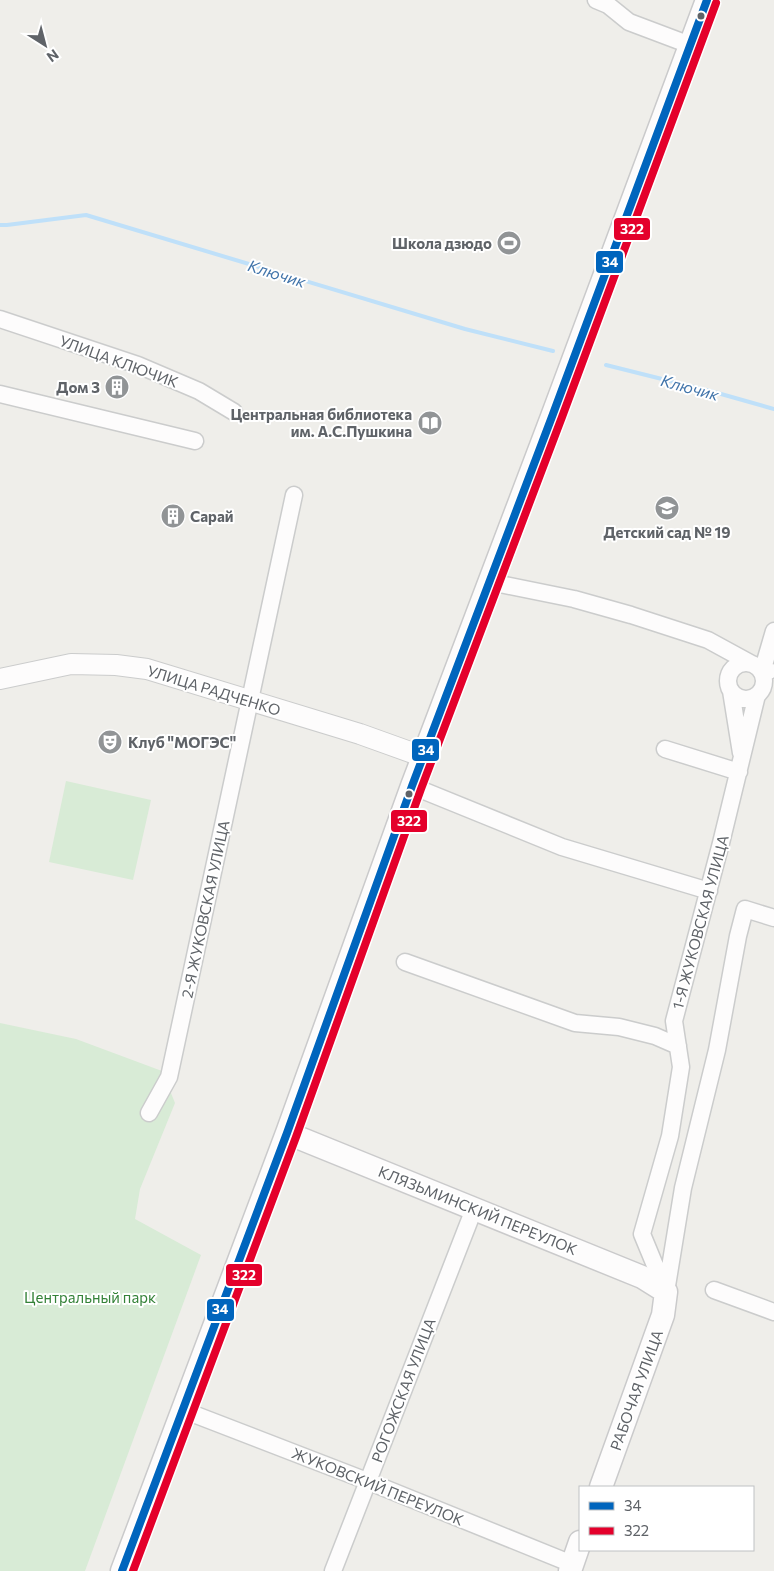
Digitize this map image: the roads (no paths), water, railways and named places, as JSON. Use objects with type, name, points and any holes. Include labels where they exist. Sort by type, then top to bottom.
[{"type":"main road","points":[[122,1571],[287,1133],[412,786],[707,0]]},
{"type":"main road","name":"КЛЯЗЬМИНСКИЙ ПЕРЕУЛОК","points":[[287,1133],[642,1277],[666,1292]]},
{"type":"main road","name":"РАБОЧАЯ УЛИЦА","points":[[601,1486],[663,1315],[666,1292]]},
{"type":"main road","points":[[571,1567],[579,1545]]},
{"type":"street","points":[[596,0],[608,5],[630,22],[690,44]]},
{"type":"street","name":"УЛИЦА КЛЮЧИК","points":[[0,319],[138,365],[199,391],[234,412]]},
{"type":"street","points":[[0,394],[195,440]]},
{"type":"street","name":"2-Я ЖУКОВСКАЯ УЛИЦА","points":[[149,1113],[169,1077],[294,495]]},
{"type":"street","points":[[490,582],[574,599],[632,615],[708,640],[763,669]]},
{"type":"street","points":[[730,690],[735,695],[745,699],[757,695],[764,685],[763,669],[774,630]]},
{"type":"street","points":[[722,647],[730,671]]},
{"type":"street","points":[[665,749],[741,766],[728,677],[730,671],[740,663],[746,662],[763,669]]},
{"type":"street","name":"УЛИЦА РАДЧЕНКО","points":[[0,680],[71,664],[116,665],[146,669],[360,734],[424,757]]},
{"type":"street","name":"1-Я ЖУКОВСКАЯ УЛИЦА","points":[[666,1292],[642,1234],[670,1136],[681,1067],[674,1021],[741,766],[757,695]]},
{"type":"street","points":[[412,786],[562,846],[708,891]]},
{"type":"street","points":[[666,1292],[683,1188],[717,1050],[738,936],[745,909],[774,918]]},
{"type":"street","points":[[404,962],[575,1023],[619,1027],[655,1036],[678,1046]]},
{"type":"street","name":"РОГОЖСКАЯ УЛИЦА","points":[[333,1571],[474,1209]]},
{"type":"street","points":[[714,1290],[774,1312]]},
{"type":"street","name":"ЖУКОВСКИЙ ПЕРЕУЛОК","points":[[184,1410],[367,1481],[571,1567]]},
{"type":"waterway","name":"Ключик","points":[[0,225],[86,215],[465,329],[553,351]]},
{"type":"waterway","name":"Ключик","points":[[606,365],[774,409]]},
{"type":"place","name":"Школа дзюдо","points":[[509,243]]},
{"type":"place","name":"Дом 3","points":[[117,387]]},
{"type":"place","name":"Центральная библиотека им. А.С.Пушкина","points":[[430,423]]},
{"type":"place","name":"Детский сад № 19","points":[[667,508]]},
{"type":"place","name":"Сарай","points":[[173,516]]},
{"type":"place","name":"Клуб \"МОГЭС\"","points":[[110,742]]},
{"type":"park label","name":"Центральный парк","points":[[90,1297]]}]
